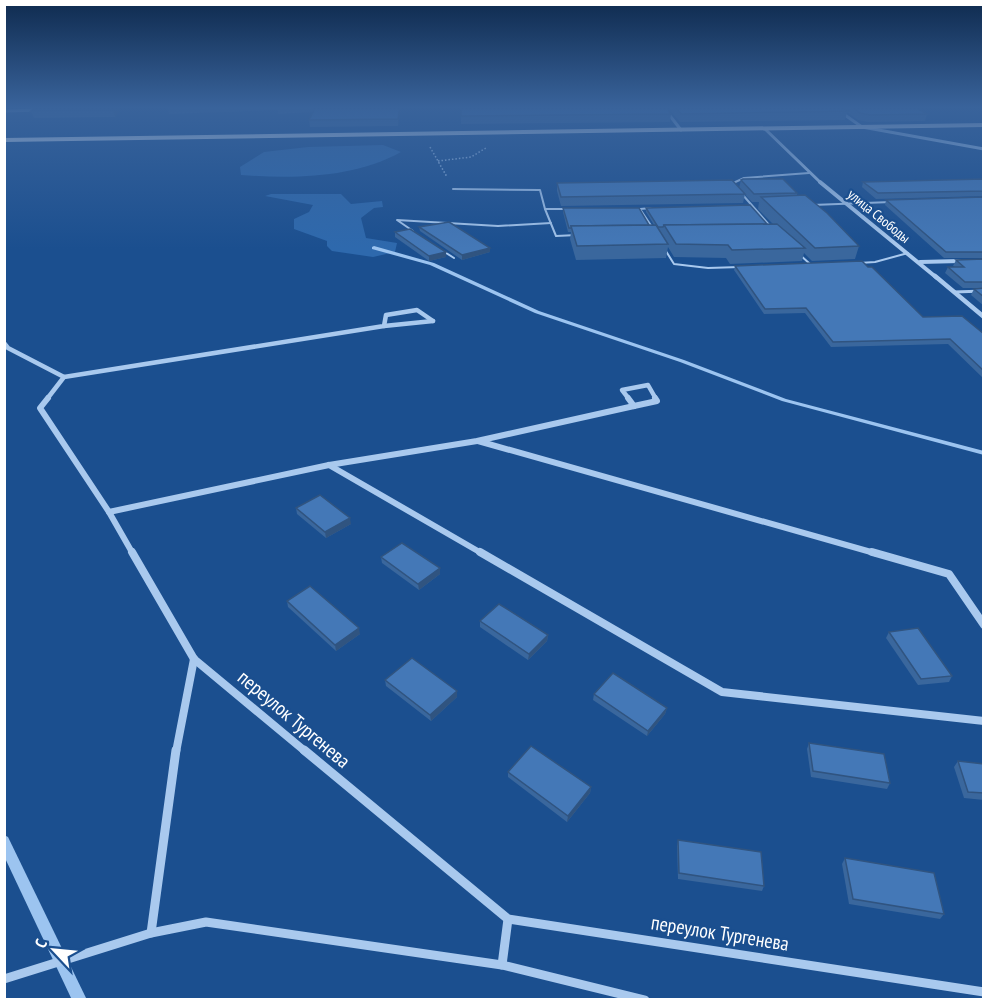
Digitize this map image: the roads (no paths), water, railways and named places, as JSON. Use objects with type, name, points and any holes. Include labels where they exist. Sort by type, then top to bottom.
[{"type":"street","name":"улица Свободы","points":[[791,155],[809,173],[984,316]]},
{"type":"street","points":[[919,262],[962,261]]},
{"type":"street","points":[[4,343],[8,348],[64,376],[292,339],[433,321],[417,310],[386,315],[384,326]]},
{"type":"street","name":"переулок Тургенева","points":[[64,376],[40,408],[109,512],[194,659],[508,919],[984,992]]},
{"type":"street","points":[[109,512],[329,465],[477,441],[657,401],[648,385],[622,390],[634,406]]},
{"type":"street","points":[[477,441],[949,574],[984,625]]},
{"type":"street","points":[[329,465],[722,692],[984,721]]},
{"type":"street","points":[[151,933],[176,750],[194,659]]},
{"type":"street","points":[[502,965],[508,919]]},
{"type":"street","points":[[4,979],[151,933],[206,922],[502,965],[645,999]]},
{"type":"lane","points":[[775,233],[754,206],[731,184],[744,178],[809,173]]},
{"type":"lane","points":[[453,189],[540,190],[556,236],[578,236]]},
{"type":"lane","points":[[812,205],[892,202]]},
{"type":"lane","points":[[742,207],[765,206]]},
{"type":"lane","points":[[651,208],[640,209],[657,235]]},
{"type":"lane","points":[[545,209],[569,209]]},
{"type":"lane","points":[[416,233],[397,220],[498,226],[551,223]]},
{"type":"lane","points":[[663,245],[674,264],[708,268],[742,267]]},
{"type":"lane","points":[[435,246],[454,258]]},
{"type":"lane","points":[[793,249],[810,264]]},
{"type":"lane","points":[[853,263],[875,262],[908,253]]},
{"type":"lane","points":[[799,265],[821,264]]},
{"type":"lane","points":[[954,292],[984,291]]},
{"type":"waterway","points":[[374,248],[432,264],[537,312],[682,361],[784,400],[984,453]]},
{"type":"waterway","points":[[4,841],[80,1000]]}]
